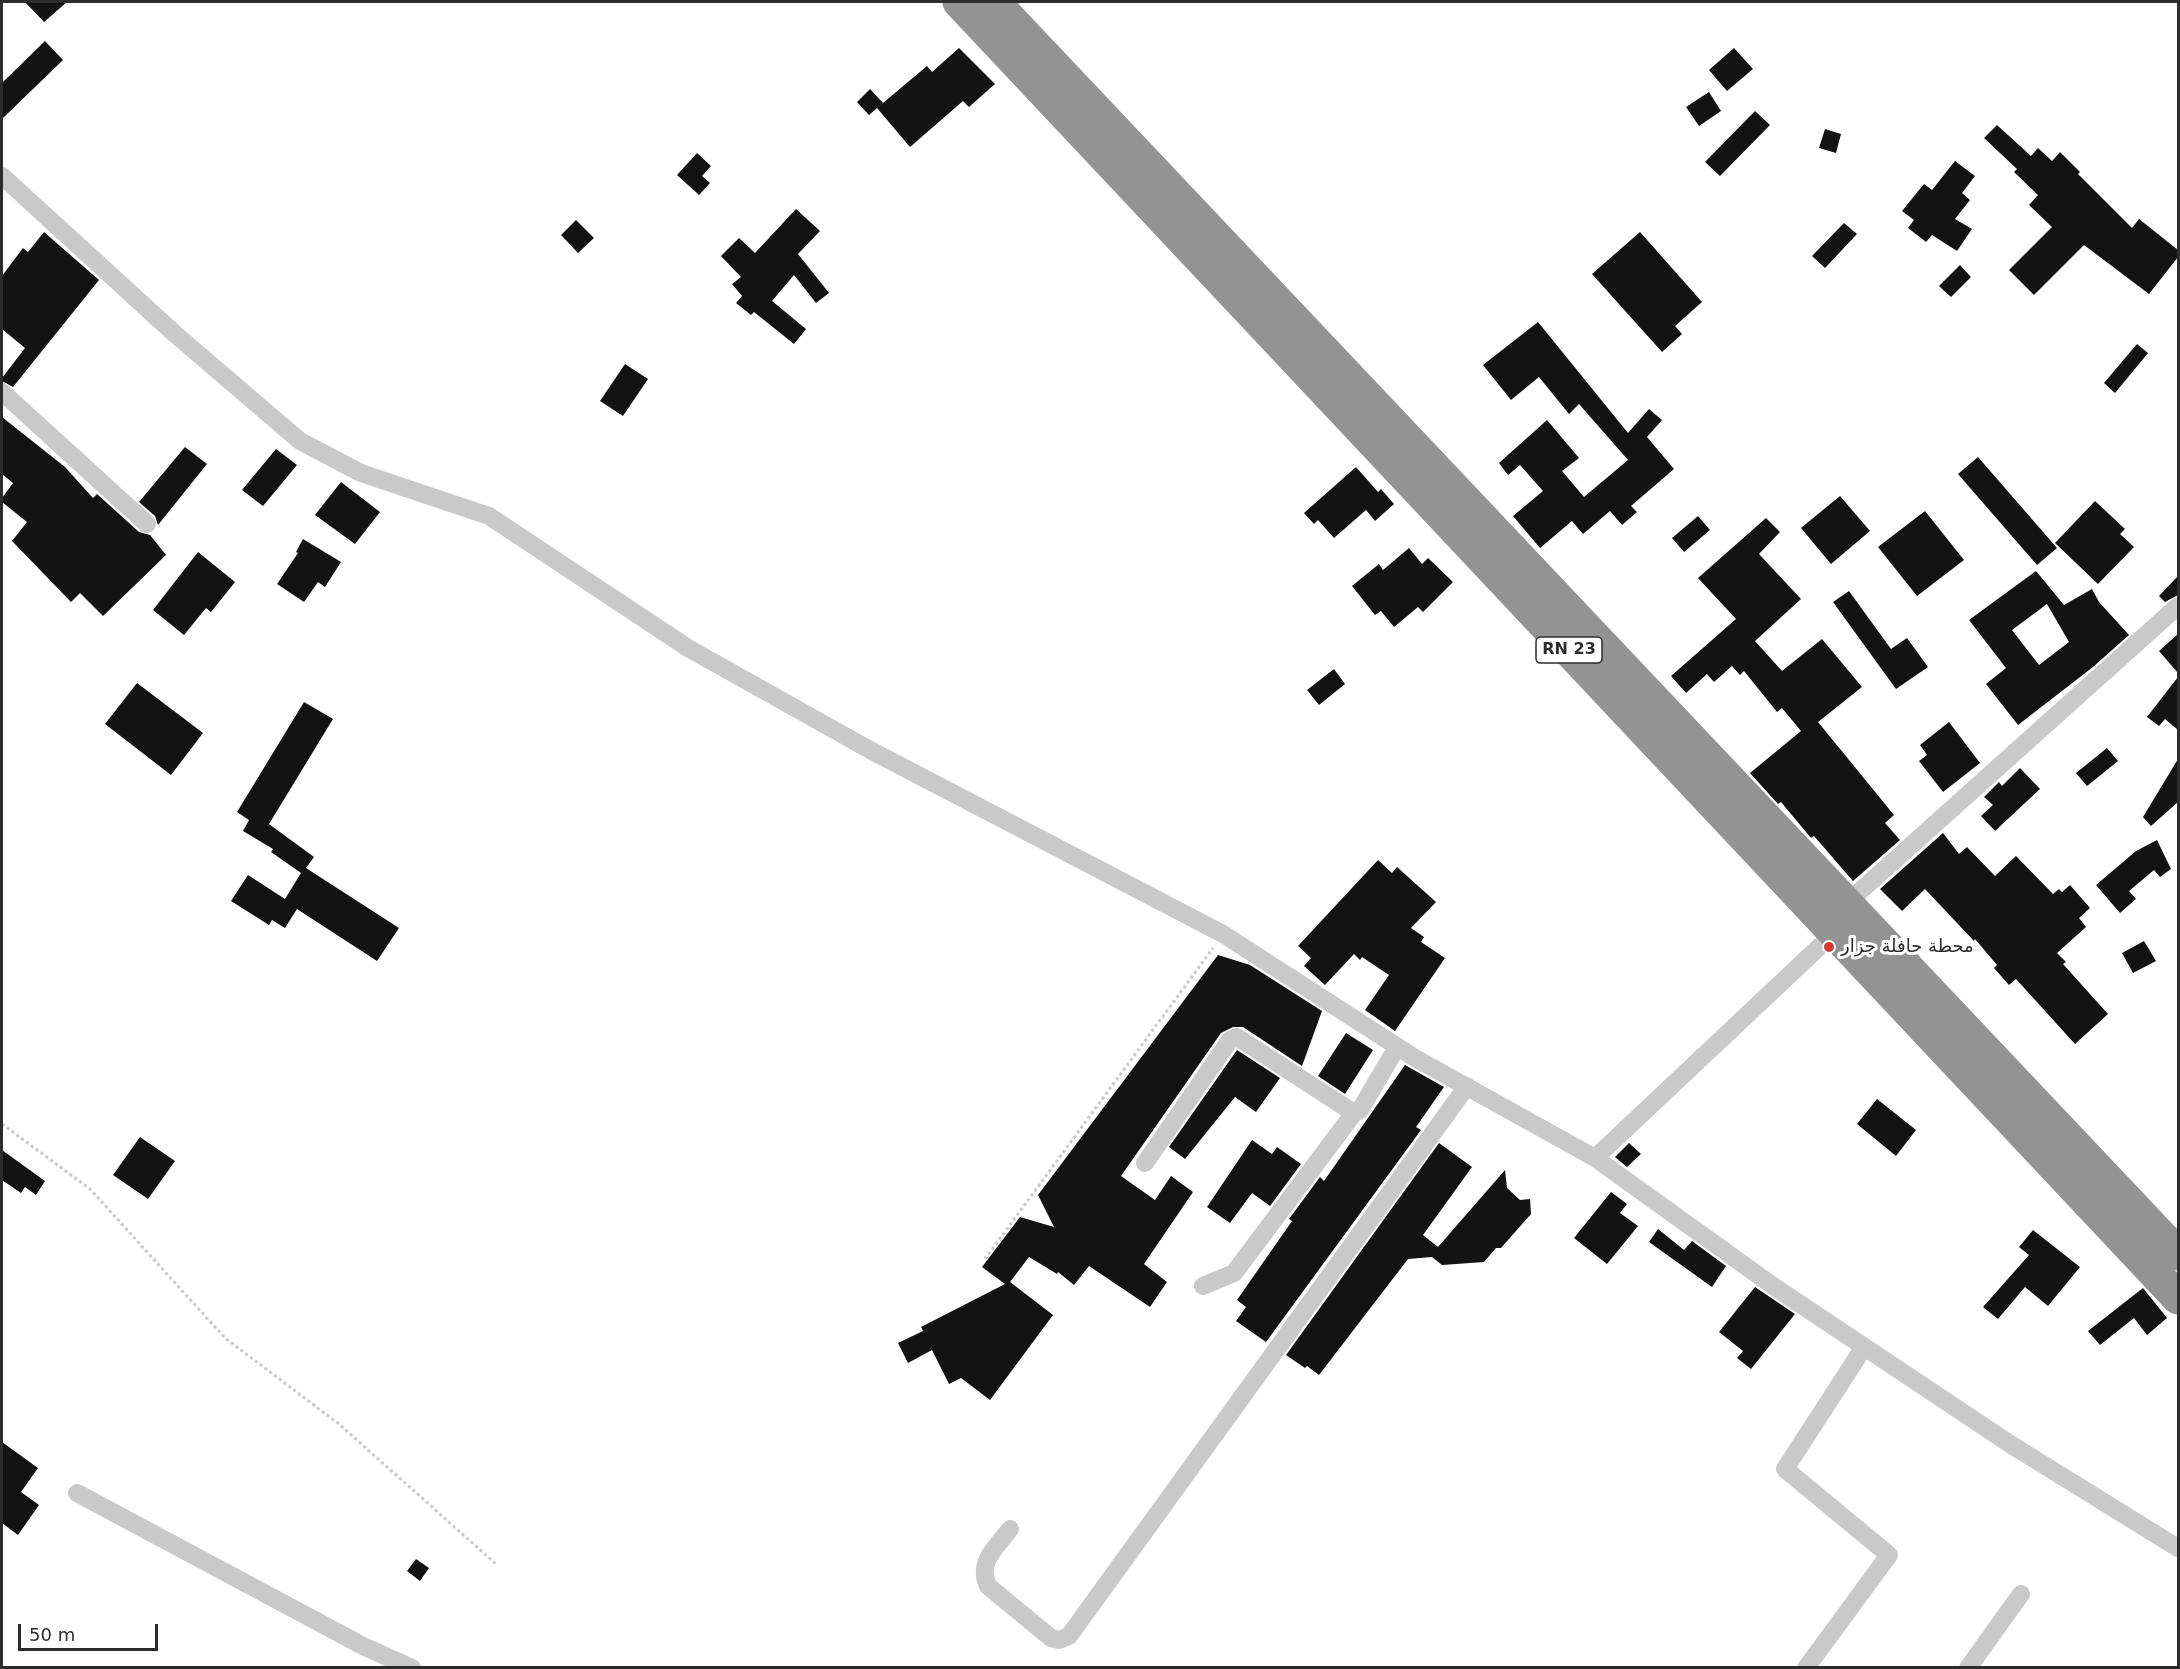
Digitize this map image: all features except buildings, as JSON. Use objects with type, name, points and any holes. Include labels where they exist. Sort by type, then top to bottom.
[{"type":"highway","name":"RN 23","points":[[959,2],[2178,1298]]},
{"type":"highway","name":"RN 23","points":[[1000,4],[2178,1254]]},
{"type":"street","points":[[2,176],[175,334],[300,441],[361,472],[489,516],[688,648],[870,750],[1223,934],[1397,1047],[1595,1158],[1776,1288],[1864,1347],[2010,1444],[2178,1548]]},
{"type":"street","points":[[2,392],[147,524]]},
{"type":"street","points":[[1848,902],[2178,606]]},
{"type":"street","points":[[1595,1158],[1834,932]]},
{"type":"street","points":[[1146,1163],[1230,1040],[1237,1037],[1354,1113]]},
{"type":"street","points":[[1203,1286],[1234,1273],[1354,1113],[1360,1110],[1397,1047]]},
{"type":"street","points":[[1010,1529],[983,1567],[983,1575],[988,1586],[1051,1638],[1059,1641],[1069,1636],[1467,1086]]},
{"type":"street","points":[[1806,1668],[1889,1555],[1785,1469],[1864,1347]]},
{"type":"street","points":[[77,1492],[363,1646],[412,1668]]},
{"type":"street","points":[[1968,1668],[2021,1594]]},
{"type":"path","points":[[985,1259],[1223,934]]},
{"type":"path","points":[[2,1124],[90,1189],[225,1338],[339,1424],[497,1565]]},
{"type":"place","name":"محطة حافلة جزار","points":[[1829,947]]}]
